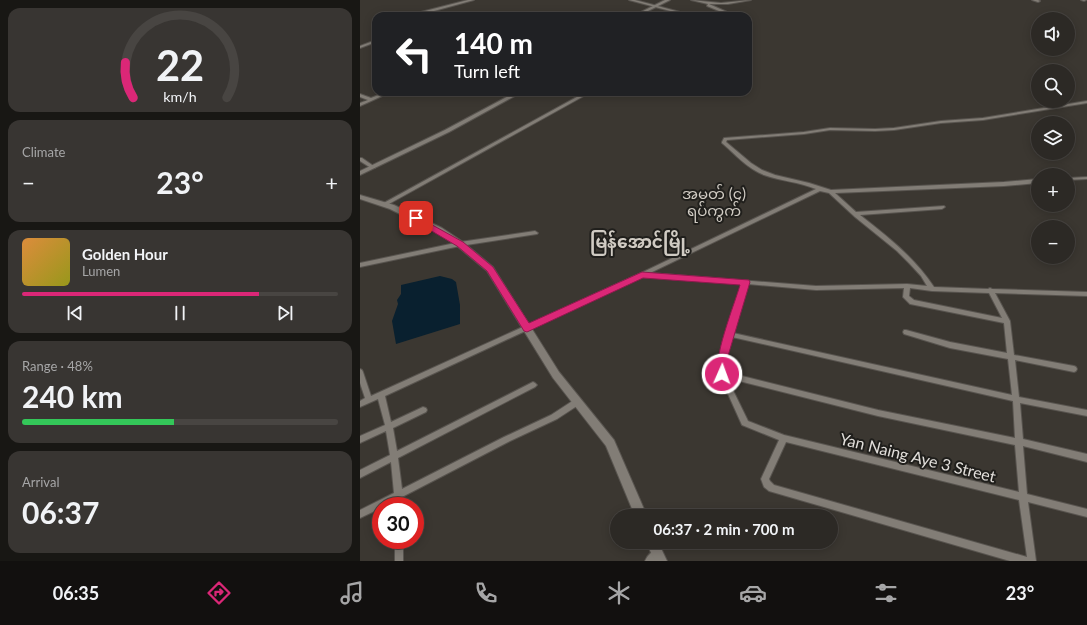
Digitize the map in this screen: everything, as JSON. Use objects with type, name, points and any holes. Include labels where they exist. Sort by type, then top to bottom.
[{"type":"main road","points":[[360,197],[392,206],[439,230],[460,244],[490,269],[556,375],[610,443],[638,509]]},
{"type":"street","points":[[422,12],[472,0]]},
{"type":"street","points":[[631,0],[676,12]]},
{"type":"street","points":[[643,12],[668,0]]},
{"type":"street","points":[[693,0],[724,12]]},
{"type":"street","points":[[703,3],[730,4],[749,0]]},
{"type":"street","points":[[360,47],[372,42]]},
{"type":"street","points":[[360,43],[365,45]]},
{"type":"street","points":[[360,95],[371,100]]},
{"type":"street","points":[[360,105],[380,96]]},
{"type":"street","points":[[360,173],[447,131],[513,96]]},
{"type":"street","points":[[385,204],[582,96]]},
{"type":"street","points":[[1031,182],[831,192],[808,184],[765,173],[750,165],[724,142],[726,139],[804,133],[830,129],[894,129],[941,122],[983,119],[1087,102]]},
{"type":"street","points":[[360,159],[373,167]]},
{"type":"street","points":[[1075,179],[1087,178]]},
{"type":"street","points":[[360,404],[642,275],[820,189]]},
{"type":"street","points":[[831,192],[914,264],[927,280],[932,289]]},
{"type":"street","points":[[856,214],[942,207]]},
{"type":"street","points":[[360,264],[460,244],[535,233]]},
{"type":"street","points":[[642,275],[816,288],[907,286],[932,289],[1087,294]]},
{"type":"street","points":[[746,282],[739,307],[728,334],[723,356],[722,374],[878,413],[1019,442],[1087,458]]},
{"type":"street","points":[[907,286],[906,297],[912,302],[1007,322]]},
{"type":"street","points":[[990,290],[1007,322],[1016,399],[1023,498],[1032,561]]},
{"type":"street","points":[[906,332],[950,345],[1074,369]]},
{"type":"street","points":[[728,334],[1016,399],[1087,413]]},
{"type":"street","points":[[360,372],[369,400]]},
{"type":"street","name":"Yan Naing Aye 3 Street","points":[[722,374],[745,423],[784,438],[1087,513]]},
{"type":"street","points":[[360,474],[533,385]]},
{"type":"street","points":[[381,395],[389,425],[398,497]]},
{"type":"street","points":[[360,514],[398,493],[554,417],[577,402]]},
{"type":"street","points":[[360,440],[423,410]]},
{"type":"street","points":[[784,438],[765,479],[767,484],[772,488],[1025,561]]},
{"type":"street","points":[[399,549],[399,561]]},
{"type":"water","points":[[440,276],[452,279],[456,282],[460,305],[460,324],[396,344],[392,321],[398,304],[397,300],[401,294],[401,285]]},
{"type":"district","name":"အမှတ် (၄) ရပ်ကွက်","points":[[714,202]]},
{"type":"district","name":"မြန်အောင်မြို့","points":[[640,241]]},
{"type":"route","points":[[416,218],[439,230],[460,244],[490,269],[527,328],[642,275],[746,282],[739,307],[728,334],[723,356],[722,374]]}]
